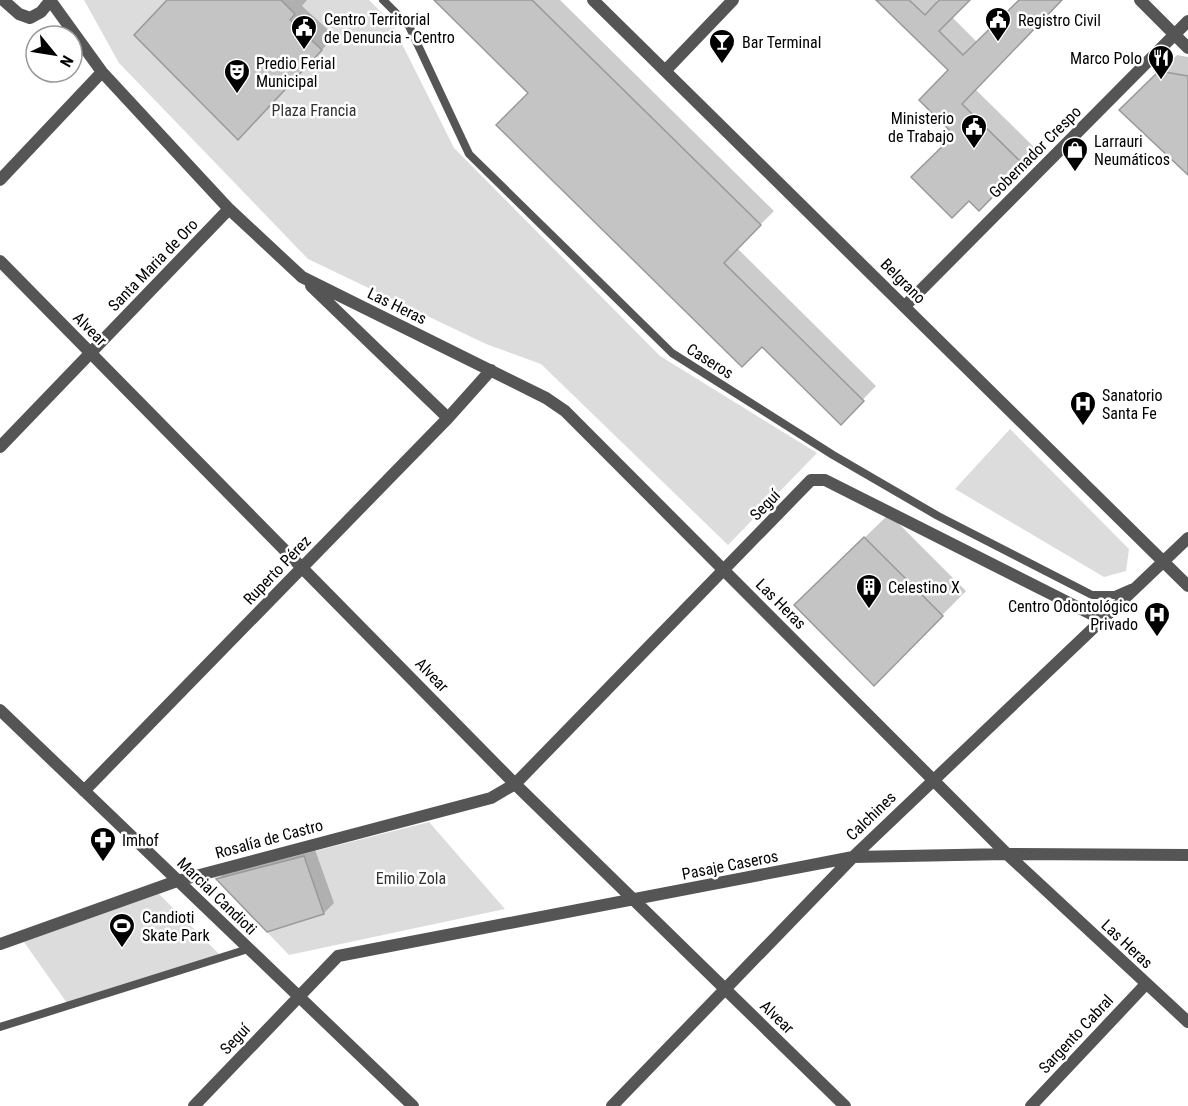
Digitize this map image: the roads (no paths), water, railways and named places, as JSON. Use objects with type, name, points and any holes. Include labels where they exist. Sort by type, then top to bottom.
[{"type":"street","name":"Las Heras","points":[[3,0],[19,14],[30,18],[41,12],[50,0],[102,72],[229,209],[448,418]]},
{"type":"street","name":"Belgrano","points":[[593,0],[1188,586]]},
{"type":"street","points":[[665,71],[733,0]]},
{"type":"street","points":[[1140,0],[1188,48]]},
{"type":"street","name":"Gobernador Crespo","points":[[905,306],[1188,21]]},
{"type":"street","points":[[0,180],[102,72]]},
{"type":"street","name":"Santa Maria de Oro","points":[[0,447],[229,209]]},
{"type":"street","name":"Alvear","points":[[0,261],[515,784],[845,1106]]},
{"type":"street","name":"Las Heras","points":[[302,277],[546,398],[565,411],[1007,854],[1188,1022]]},
{"type":"street","name":"Ruperto Pérez","points":[[84,791],[448,418],[490,370]]},
{"type":"street","name":"Seguí","points":[[515,784],[812,480],[825,480],[1103,620]]},
{"type":"street","name":"Calchines","points":[[612,1106],[853,857],[1188,538]]},
{"type":"street","points":[[1165,562],[1188,573]]},
{"type":"street","name":"Marcial Candioti","points":[[1,713],[248,949],[299,994],[413,1106]]},
{"type":"street","name":"Rosalía de Castro","points":[[0,944],[177,881],[491,798],[515,784]]},
{"type":"street","name":"Pasaje Caseros","points":[[299,994],[338,956],[635,901],[853,857],[1007,854],[1188,855]]},
{"type":"street","name":"Sargento Cabral","points":[[1031,1106],[1146,984]]},
{"type":"street","name":"Seguí","points":[[194,1106],[299,994]]},
{"type":"lane","name":"Caseros","points":[[383,0],[409,26],[469,154],[672,353],[833,455],[938,516],[1092,595],[1114,595],[1141,584]]},
{"type":"lane","points":[[0,1027],[248,949]]},
{"type":"place","name":"Registro Civil","points":[[998,43]]},
{"type":"place","name":"Centro Territorial de Denuncia - Centro","points":[[304,51]]},
{"type":"place","name":"Bar Terminal","points":[[722,65]]},
{"type":"place","name":"Marco Polo","points":[[1161,81]]},
{"type":"place","name":"Predio Ferial Municipal","points":[[237,95]]},
{"type":"place","name":"Ministerio de Trabajo","points":[[974,150]]},
{"type":"place","name":"Larrauri Neumáticos","points":[[1075,173]]},
{"type":"place","name":"Sanatorio Santa Fe","points":[[1083,427]]},
{"type":"place","name":"Celestino X","points":[[869,610]]},
{"type":"place","name":"Centro Odontológico Privado","points":[[1157,638]]},
{"type":"place","name":"Imhof","points":[[103,863]]},
{"type":"place","name":"Candioti Skate Park","points":[[122,949]]},
{"type":"park label","name":"Plaza Francia","points":[[314,110]]},
{"type":"park label","name":"Emilio Zola","points":[[411,878]]}]
